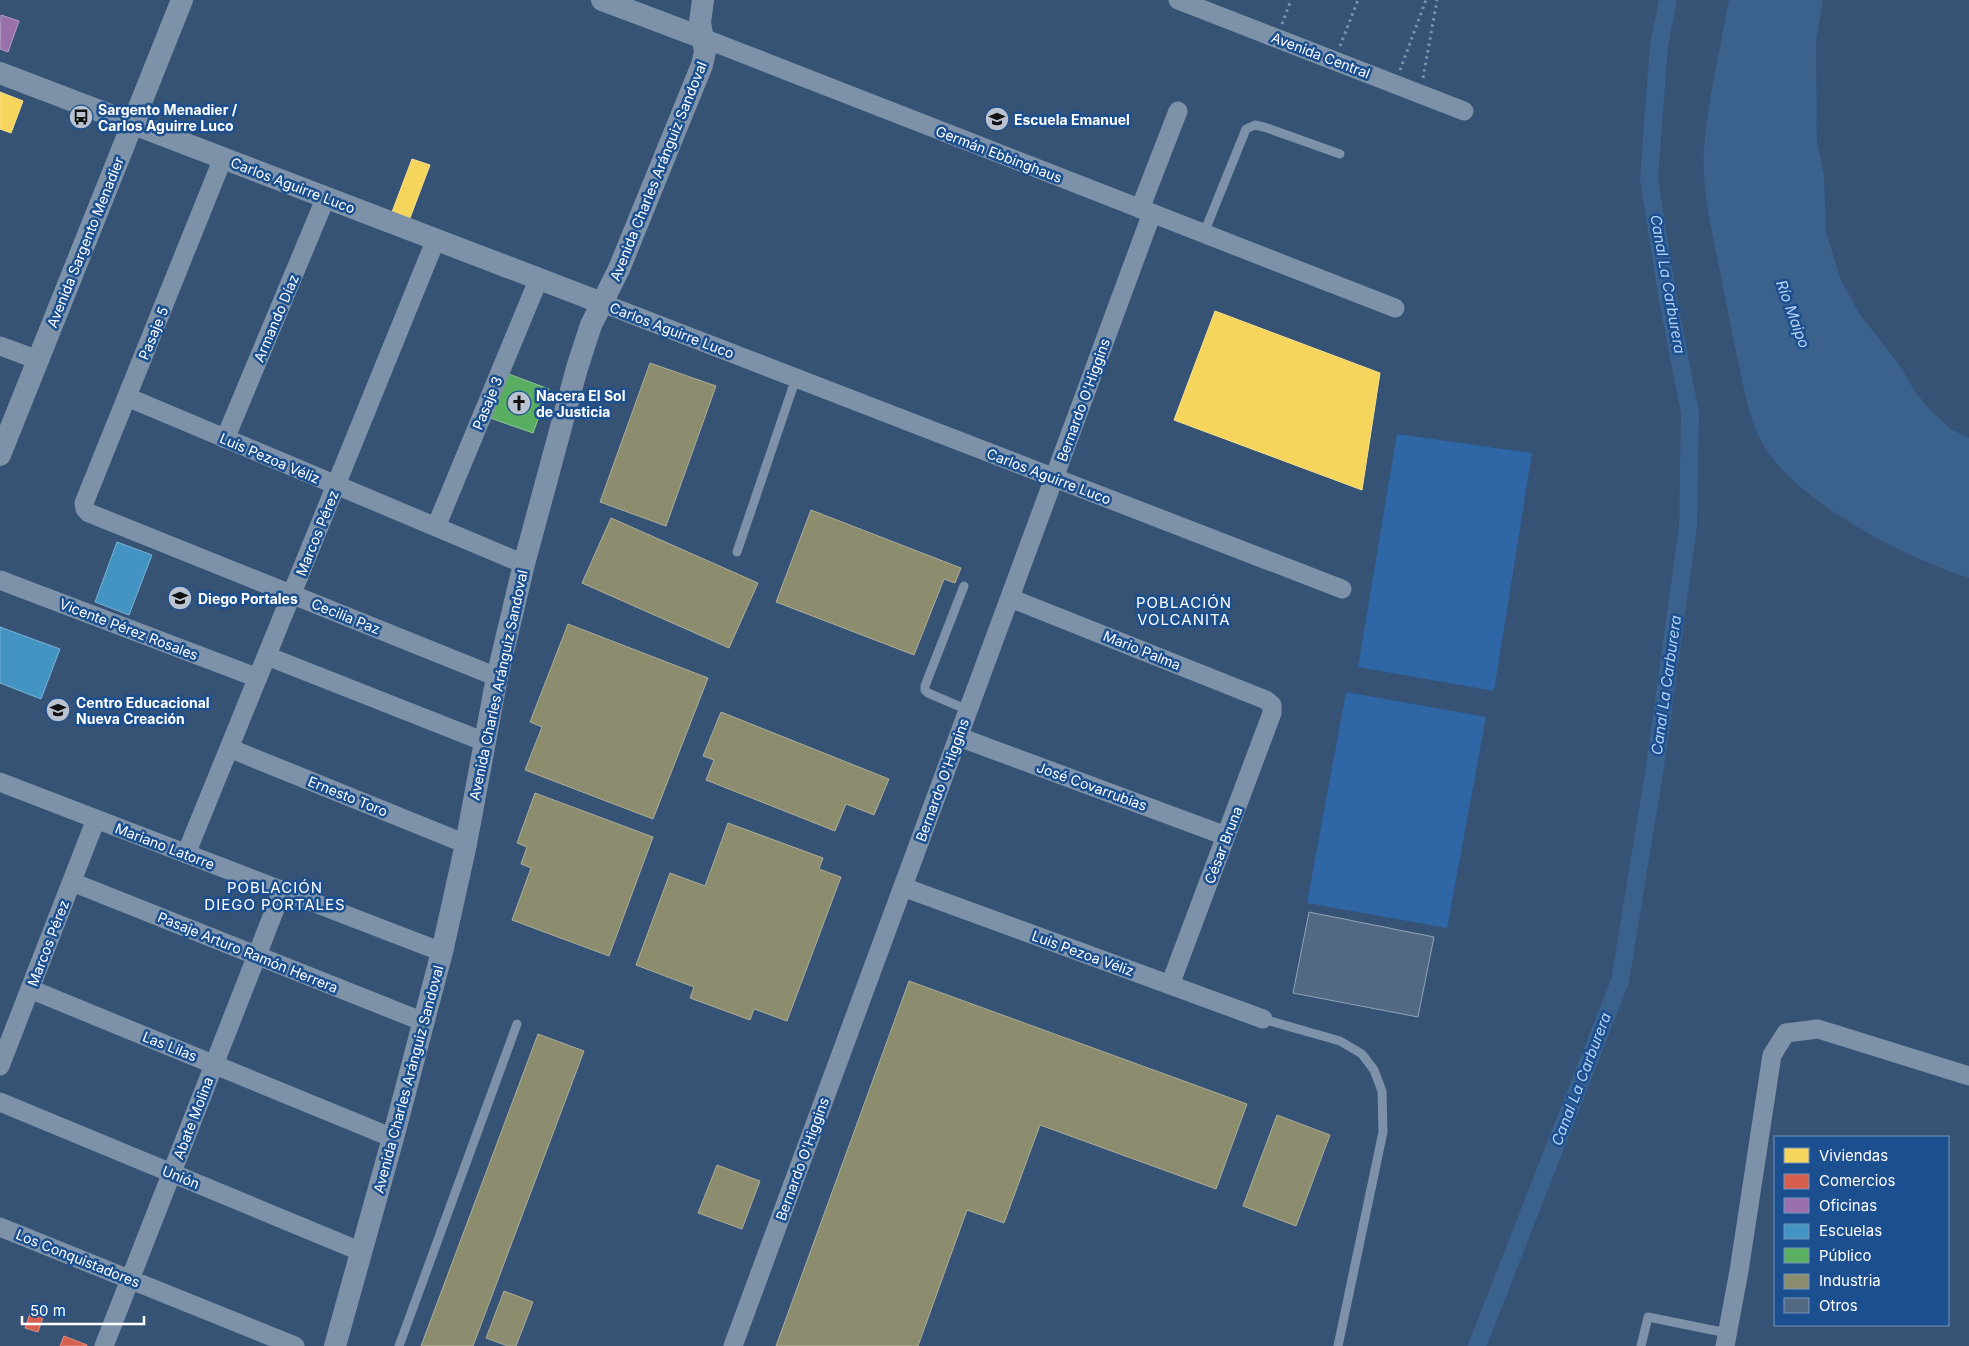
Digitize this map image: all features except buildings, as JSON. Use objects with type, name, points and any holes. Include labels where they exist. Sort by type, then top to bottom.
[{"type":"street","name":"Avenida Sargento Menadier","points":[[0,455],[182,0]]},
{"type":"street","name":"Germán Ebbinghaus","points":[[602,0],[1396,308]]},
{"type":"street","name":"Avenida Charles Aránguiz Sandoval","points":[[335,1346],[442,952],[466,844],[497,677],[524,564],[577,368],[592,325],[619,268],[702,65],[704,52],[700,22],[703,0]]},
{"type":"street","name":"Avenida Central","points":[[1178,0],[1464,111]]},
{"type":"street","name":"Carlos Aguirre Luco","points":[[0,73],[539,278],[1342,589]]},
{"type":"street","name":"Bernardo O'Higgins","points":[[733,1346],[1054,478],[1146,211],[1178,111]]},
{"type":"street","name":"Pasaje 5","points":[[84,509],[84,503],[223,158]]},
{"type":"street","name":"Armando Díaz","points":[[226,439],[326,198]]},
{"type":"street","name":"Marcos Pérez","points":[[186,854],[436,239]]},
{"type":"street","name":"Pasaje 3","points":[[436,527],[539,278]]},
{"type":"street","points":[[0,346],[38,360]]},
{"type":"street","name":"Luis Pezoa Véliz","points":[[127,397],[524,564]]},
{"type":"street","name":"Cecilia Paz","points":[[84,509],[497,677]]},
{"type":"street","name":"Vicente Pérez Rosales","points":[[0,580],[258,678]]},
{"type":"street","name":"Mario Palma","points":[[1010,598],[1266,700],[1272,705]]},
{"type":"street","points":[[267,656],[485,742]]},
{"type":"street","name":"César Bruna","points":[[1170,985],[1272,713],[1272,705]]},
{"type":"street","name":"José Covarrubias","points":[[958,737],[1226,836]]},
{"type":"street","name":"Ernesto Toro","points":[[229,748],[466,844]]},
{"type":"street","name":"Mariano Latorre","points":[[0,782],[442,952]]},
{"type":"street","name":"Marcos Pérez","points":[[0,1066],[96,819]]},
{"type":"street","name":"Pasaje Arturo Ramón Herrera","points":[[72,882],[424,1022]]},
{"type":"street","name":"Luis Pezoa Véliz","points":[[903,887],[1263,1019]]},
{"type":"street","name":"Abate Molina","points":[[104,1346],[282,891]]},
{"type":"street","name":"Las Lilas","points":[[30,989],[393,1138]]},
{"type":"street","points":[[1726,1340],[1739,1271],[1772,1055],[1786,1033],[1818,1029],[1969,1076]]},
{"type":"street","name":"Unión","points":[[0,1102],[362,1252]]},
{"type":"street","name":"Los Conquistadores","points":[[0,1227],[295,1346]]},
{"type":"lane","points":[[1204,233],[1246,129],[1255,125],[1264,127],[1340,154]]},
{"type":"lane","points":[[737,552],[796,378]]},
{"type":"lane","points":[[964,586],[925,690],[968,710]]},
{"type":"lane","points":[[1263,1019],[1348,1045],[1362,1054],[1374,1070],[1382,1091],[1383,1132],[1338,1346]]},
{"type":"lane","points":[[399,1346],[517,1024]]},
{"type":"lane","points":[[1641,1346],[1648,1317],[1726,1340]]},
{"type":"path","points":[[1282,25],[1291,0]]},
{"type":"path","points":[[1339,48],[1358,0]]},
{"type":"path","points":[[1400,71],[1426,0]]},
{"type":"path","points":[[1423,80],[1437,0]]},
{"type":"shaded area","points":[[1397,434],[1532,453],[1494,691],[1358,667]]},
{"type":"shaded area","points":[[1346,692],[1486,717],[1447,928],[1307,903]]},
{"type":"water","name":"Río Maipo","points":[[1729,0],[1823,0],[1816,42],[1817,142],[1824,175],[1826,232],[1841,280],[1859,313],[1900,366],[1914,390],[1930,410],[1951,429],[1969,438],[1969,578],[1917,558],[1860,529],[1833,512],[1786,474],[1769,454],[1753,422],[1734,343],[1708,213],[1704,181],[1704,149],[1708,112]]},
{"type":"waterway","name":"Canal La Carburera","points":[[1477,1346],[1620,981],[1655,767],[1688,526],[1690,413],[1669,305],[1649,179],[1659,45],[1668,0]]},
{"type":"place","name":"Sargento Menadier / Carlos Aguirre Luco","points":[[81,117]]},
{"type":"place","name":"Escuela Emanuel","points":[[997,119]]},
{"type":"place","name":"Nacera El Sol de Justicia","points":[[519,403]]},
{"type":"place","name":"Diego Portales","points":[[180,598]]},
{"type":"place","name":"Centro Educacional Nueva Creación","points":[[58,710]]},
{"type":"district","name":"POBLACIÓN VOLCANITA","points":[[1184,610]]},
{"type":"district","name":"POBLACIÓN DIEGO PORTALES","points":[[275,896]]}]
